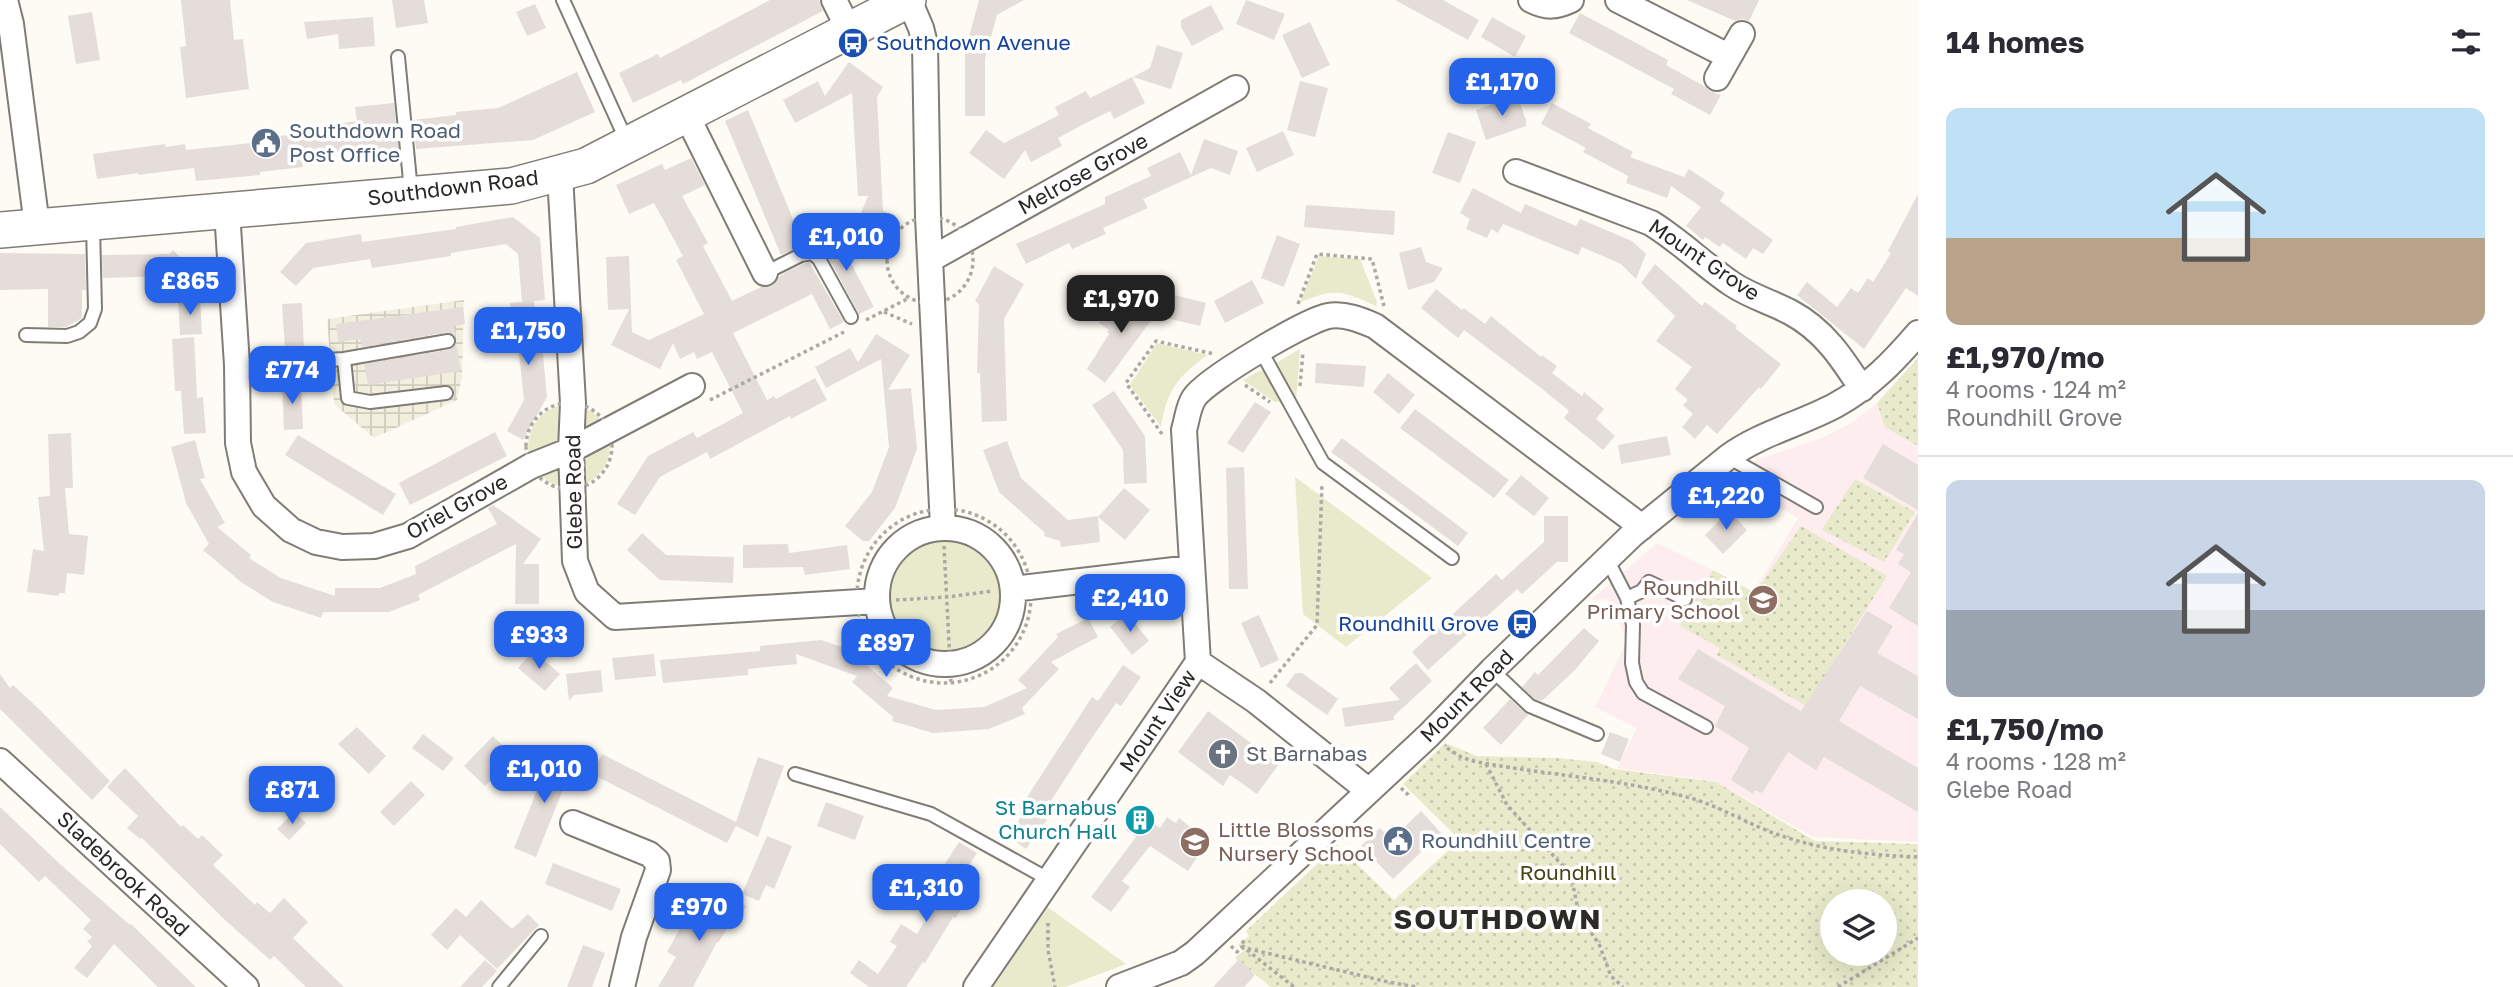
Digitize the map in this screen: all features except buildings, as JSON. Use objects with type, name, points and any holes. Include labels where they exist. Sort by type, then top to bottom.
[{"type":"street","points":[[5,0],[7,43],[37,226]]},
{"type":"street","points":[[909,0],[925,44],[928,217],[942,518],[955,528],[982,538],[997,551],[1022,588]]},
{"type":"street","name":"Southdown Road","points":[[0,230],[511,186],[560,175],[586,166],[686,114],[842,15],[909,0]]},
{"type":"street","points":[[1531,0],[1556,7],[1571,0]]},
{"type":"street","points":[[1618,0],[1728,56]]},
{"type":"street","points":[[1717,78],[1742,34]]},
{"type":"street","name":"Melrose Grove","points":[[931,259],[1236,88]]},
{"type":"street","points":[[686,114],[765,273]]},
{"type":"street","name":"Mount Grove","points":[[1516,172],[1651,223],[1671,235],[1731,283],[1791,313],[1818,330],[1841,357],[1862,389]]},
{"type":"street","name":"Glebe Road","points":[[560,175],[573,402],[571,450],[575,561],[587,592],[615,617],[867,602]]},
{"type":"street","name":"Oriel Grove","points":[[227,211],[237,365],[238,443],[244,472],[264,506],[290,530],[316,542],[342,547],[374,546],[408,536],[531,466],[571,450],[692,386]]},
{"type":"street","points":[[1369,791],[1256,701],[1198,662],[1184,430],[1193,399],[1207,384],[1309,324],[1329,316],[1356,318],[1375,326],[1642,527]]},
{"type":"street","name":"Mount Road","points":[[1121,987],[1181,963],[1195,953],[1369,791],[1642,527],[1743,446],[1835,405],[1862,389],[1893,361],[1918,333]]},
{"type":"street","points":[[942,518],[905,540],[886,560],[867,602],[893,641],[904,651],[950,673],[992,646],[1003,632],[1022,588]]},
{"type":"street","points":[[1022,588],[1191,568]]},
{"type":"street","name":"Mount View","points":[[976,987],[1198,662]]},
{"type":"street","name":"Sladebrook Road","points":[[0,761],[246,987]]},
{"type":"street","points":[[573,823],[649,854],[657,861],[658,870],[634,937],[622,987]]},
{"type":"lane","points":[[563,0],[628,144]]},
{"type":"lane","points":[[398,57],[411,195]]},
{"type":"lane","points":[[26,335],[67,336],[79,332],[90,323],[95,309],[93,222]]},
{"type":"lane","points":[[765,273],[801,255],[812,253],[819,259],[855,321]]},
{"type":"lane","points":[[237,365],[344,359],[448,341]]},
{"type":"lane","points":[[1261,351],[1323,463],[1452,558]]},
{"type":"lane","points":[[344,359],[348,398],[370,402],[446,393]]},
{"type":"lane","points":[[1728,457],[1816,507]]},
{"type":"lane","points":[[1607,559],[1627,598],[1633,625],[1632,663],[1636,682],[1643,693],[1706,727]]},
{"type":"lane","points":[[1627,598],[1642,591],[1648,582],[1685,599]]},
{"type":"lane","points":[[1492,670],[1530,706],[1597,734]]},
{"type":"lane","points":[[795,774],[931,814],[1047,884]]},
{"type":"lane","points":[[499,987],[541,936]]},
{"type":"path","points":[[1296,310],[1318,254],[1372,259],[1385,310],[1375,326]]},
{"type":"path","points":[[855,321],[882,312],[909,298]]},
{"type":"path","points":[[882,312],[917,326]]},
{"type":"path","points":[[692,386],[702,404],[846,330]]},
{"type":"path","points":[[1166,440],[1126,383],[1156,341],[1216,355]]},
{"type":"path","points":[[1256,701],[1317,625],[1323,463]]},
{"type":"path","points":[[920,512],[942,518],[967,512],[991,522],[1011,539],[1025,562],[1022,588],[1030,615],[1019,640],[1001,662],[990,669],[978,676],[950,673],[925,681],[902,672],[881,656],[867,635],[867,602],[858,585],[864,561],[878,539],[897,522],[920,512]]},
{"type":"path","points":[[942,518],[950,673]]},
{"type":"path","points":[[867,602],[947,597],[1022,588]]},
{"type":"path","points":[[1449,749],[1461,757],[1486,764],[1612,780],[1686,796],[1781,836],[1820,847],[1859,855],[1918,857]]},
{"type":"path","points":[[1486,764],[1507,805],[1571,875],[1579,915],[1599,944],[1611,976],[1623,987]]},
{"type":"path","points":[[1047,884],[1048,950],[1055,987]]},
{"type":"path","points":[[1838,987],[1918,938]]},
{"type":"path","points":[[1294,987],[1243,948],[1417,987]]},
{"type":"shaded area","points":[[464,300],[462,377],[457,400],[374,438],[334,404],[327,319]]},
{"type":"shaded area","name":"Roundhill Primary School","points":[[1918,358],[1918,842],[1813,837],[1714,781],[1617,768],[1637,728],[1595,707],[1627,641],[1607,599],[1591,600],[1657,543],[1754,591],[1798,518],[1731,479],[1756,460],[1822,438],[1852,423],[1877,403]]},
{"type":"green space","points":[[1319,256],[1360,259],[1377,302],[1376,306],[1338,293],[1322,294],[1300,302]]},
{"type":"green space","points":[[1157,343],[1208,355],[1176,385],[1167,403],[1161,427],[1130,385]]},
{"type":"green space","points":[[1300,349],[1296,401],[1276,368],[1276,363]]},
{"type":"green space","points":[[1918,358],[1918,446],[1885,427],[1877,403]]},
{"type":"green space","points":[[1266,370],[1284,402],[1275,402],[1243,380]]},
{"type":"green space","points":[[569,405],[585,408],[598,417],[607,430],[610,446],[607,462],[598,475],[585,484],[569,487],[553,484],[540,475],[531,462],[528,446],[531,430],[540,417],[553,408]]},
{"type":"green space","points":[[1295,477],[1432,578],[1346,647],[1303,614]]},
{"type":"green space","points":[[1855,479],[1915,512],[1884,562],[1822,530]]},
{"type":"green space","points":[[1801,526],[1887,576],[1806,706],[1717,655],[1720,648],[1680,626],[1713,570],[1755,593]]},
{"type":"green space","points":[[944,538],[966,542],[985,555],[998,574],[1002,596],[998,618],[985,637],[966,650],[944,654],[922,650],[903,637],[890,618],[886,596],[890,574],[903,555],[922,542]]},
{"type":"green space","name":"Roundhill","points":[[1445,743],[1477,756],[1597,762],[1614,769],[1716,782],[1815,841],[1918,844],[1918,987],[1271,987],[1235,958],[1243,951],[1238,945],[1249,936],[1246,931],[1337,845],[1394,900],[1460,840],[1403,784]]},
{"type":"green space","points":[[1045,905],[1126,964],[1065,987],[987,987]]},
{"type":"place","name":"Southdown Avenue","points":[[853,43]]},
{"type":"place","name":"Southdown Road Post Office","points":[[266,143]]},
{"type":"place","name":"Roundhill Primary School","points":[[1763,600]]},
{"type":"place","name":"Roundhill Grove","points":[[1522,624]]},
{"type":"place","name":"St Barnabas","points":[[1223,754]]},
{"type":"place","name":"St Barnabus Church Hall","points":[[1140,820]]},
{"type":"place","name":"Roundhill Centre","points":[[1398,841]]},
{"type":"place","name":"Little Blossoms Nursery School","points":[[1195,842]]},
{"type":"district","name":"SOUTHDOWN","points":[[1498,919]]}]
